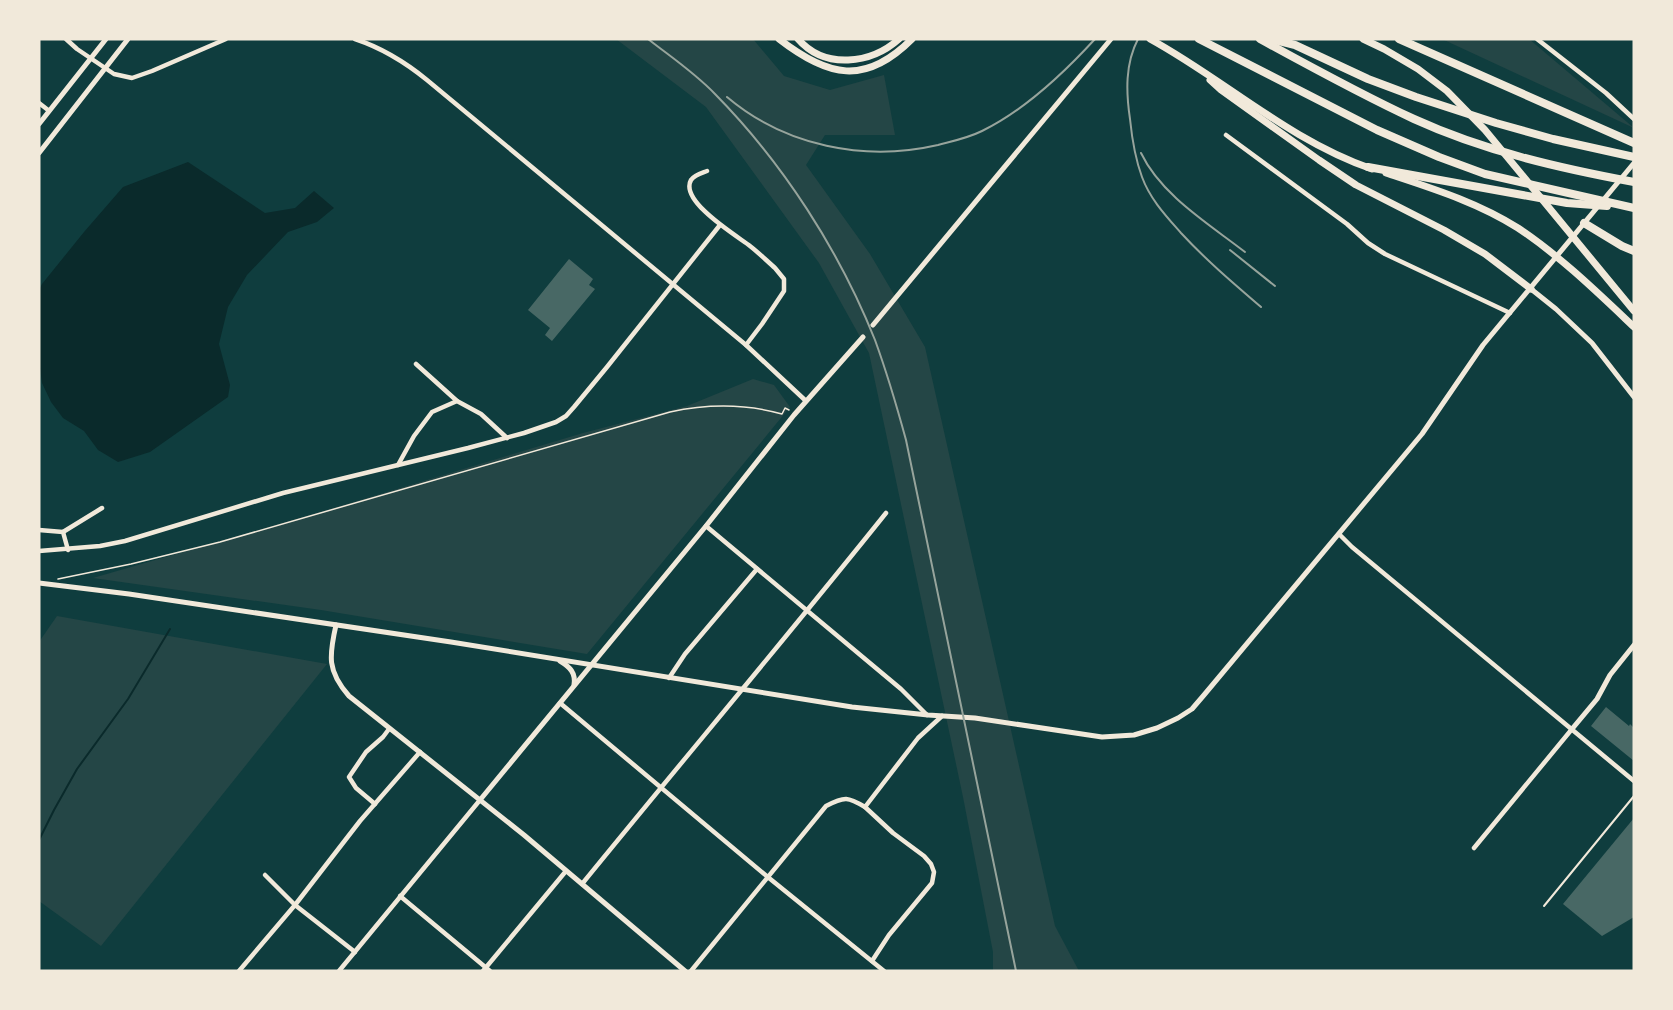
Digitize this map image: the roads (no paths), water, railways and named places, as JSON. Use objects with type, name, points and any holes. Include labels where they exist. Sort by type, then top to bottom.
[{"type":"highway","points":[[1199,39],[1377,130],[1440,157],[1485,174],[1634,208]]},
{"type":"highway","points":[[1260,39],[1415,120],[1464,139],[1521,157],[1634,183]]},
{"type":"highway","points":[[1270,39],[1295,45],[1368,79],[1416,97],[1496,123],[1553,139],[1634,157]]},
{"type":"highway","points":[[1399,39],[1634,143]]},
{"type":"highway","points":[[1368,167],[1567,203],[1634,208]]},
{"type":"highway","points":[[1584,223],[1634,251]]},
{"type":"main road","points":[[778,39],[818,65],[841,71],[855,71],[882,63],[897,54],[912,39]]},
{"type":"main road","points":[[798,39],[806,47],[826,58],[848,60],[872,56],[899,39]]},
{"type":"main road","points":[[1363,39],[1418,69],[1447,91],[1485,130],[1634,311]]},
{"type":"main road","points":[[1153,41],[1309,141],[1344,158],[1459,198],[1517,228],[1575,272],[1634,327]]},
{"type":"main road","points":[[1197,68],[1221,90],[1318,160],[1356,185],[1444,230],[1485,254],[1531,289]]},
{"type":"street","points":[[66,39],[114,74],[132,78],[226,39]]},
{"type":"street","points":[[39,124],[106,39]]},
{"type":"street","points":[[39,153],[128,39]]},
{"type":"street","points":[[356,39],[377,47],[411,68],[746,345],[807,401]]},
{"type":"street","points":[[873,325],[1110,39]]},
{"type":"street","points":[[1537,39],[1634,118]]},
{"type":"street","points":[[39,103],[48,110]]},
{"type":"street","points":[[1226,135],[1385,254],[1510,313]]},
{"type":"street","points":[[39,583],[129,594],[592,664],[852,707],[975,718],[1102,737],[1134,735],[1157,728],[1192,708],[1422,434],[1473,359],[1634,163]]},
{"type":"street","points":[[707,171],[693,178],[689,186],[693,200],[720,225],[775,268],[784,279],[784,291],[746,345]]},
{"type":"street","points":[[39,551],[100,546],[125,541],[284,493],[507,438],[550,424],[566,416],[720,225]]},
{"type":"street","points":[[1531,289],[1592,343],[1634,397]]},
{"type":"street","points":[[339,971],[807,401],[863,337]]},
{"type":"street","points":[[416,364],[457,401],[481,414],[507,438]]},
{"type":"street","points":[[398,465],[414,436],[432,412],[457,401]]},
{"type":"street","points":[[39,530],[63,532],[102,508]]},
{"type":"street","points":[[582,884],[886,513]]},
{"type":"street","points":[[706,526],[902,688],[928,715]]},
{"type":"street","points":[[63,532],[68,549]]},
{"type":"street","points":[[1339,534],[1634,781]]},
{"type":"street","points":[[669,678],[685,654],[757,569]]},
{"type":"street","points":[[336,625],[330,660],[333,675],[349,696],[480,800],[685,971]]},
{"type":"street","points":[[1474,848],[1597,699],[1610,675],[1632,648]]},
{"type":"street","points":[[556,659],[567,665],[574,673],[574,686]]},
{"type":"street","points":[[560,703],[884,971]]},
{"type":"street","points":[[865,807],[918,738],[942,716]]},
{"type":"street","points":[[375,804],[356,788],[349,777],[366,752],[389,729]]},
{"type":"street","points":[[238,971],[420,752]]},
{"type":"street","points":[[691,971],[826,806],[837,800],[851,799],[865,807],[893,833],[924,856],[934,872],[932,883],[889,935],[872,961]]},
{"type":"street","points":[[400,896],[486,970],[566,871]]},
{"type":"street","points":[[265,875],[295,905],[355,952]]},
{"type":"lane","points":[[1544,906],[1634,796]]},
{"type":"waterway","points":[[39,840],[77,769],[128,699],[170,629]]},
{"type":"railway","points":[[648,39],[715,94],[764,149],[786,178],[844,273],[875,340],[906,440],[1016,971]]},
{"type":"railway","points":[[727,97],[774,128],[826,146],[882,152],[910,150],[966,137],[998,122],[1043,90],[1095,39]]},
{"type":"railway","points":[[1138,39],[1129,68],[1128,99],[1134,148],[1145,185],[1159,207],[1181,233],[1261,307]]},
{"type":"railway","points":[[1141,153],[1150,168],[1173,195],[1245,252]]},
{"type":"railway","points":[[1230,250],[1275,286]]}]
